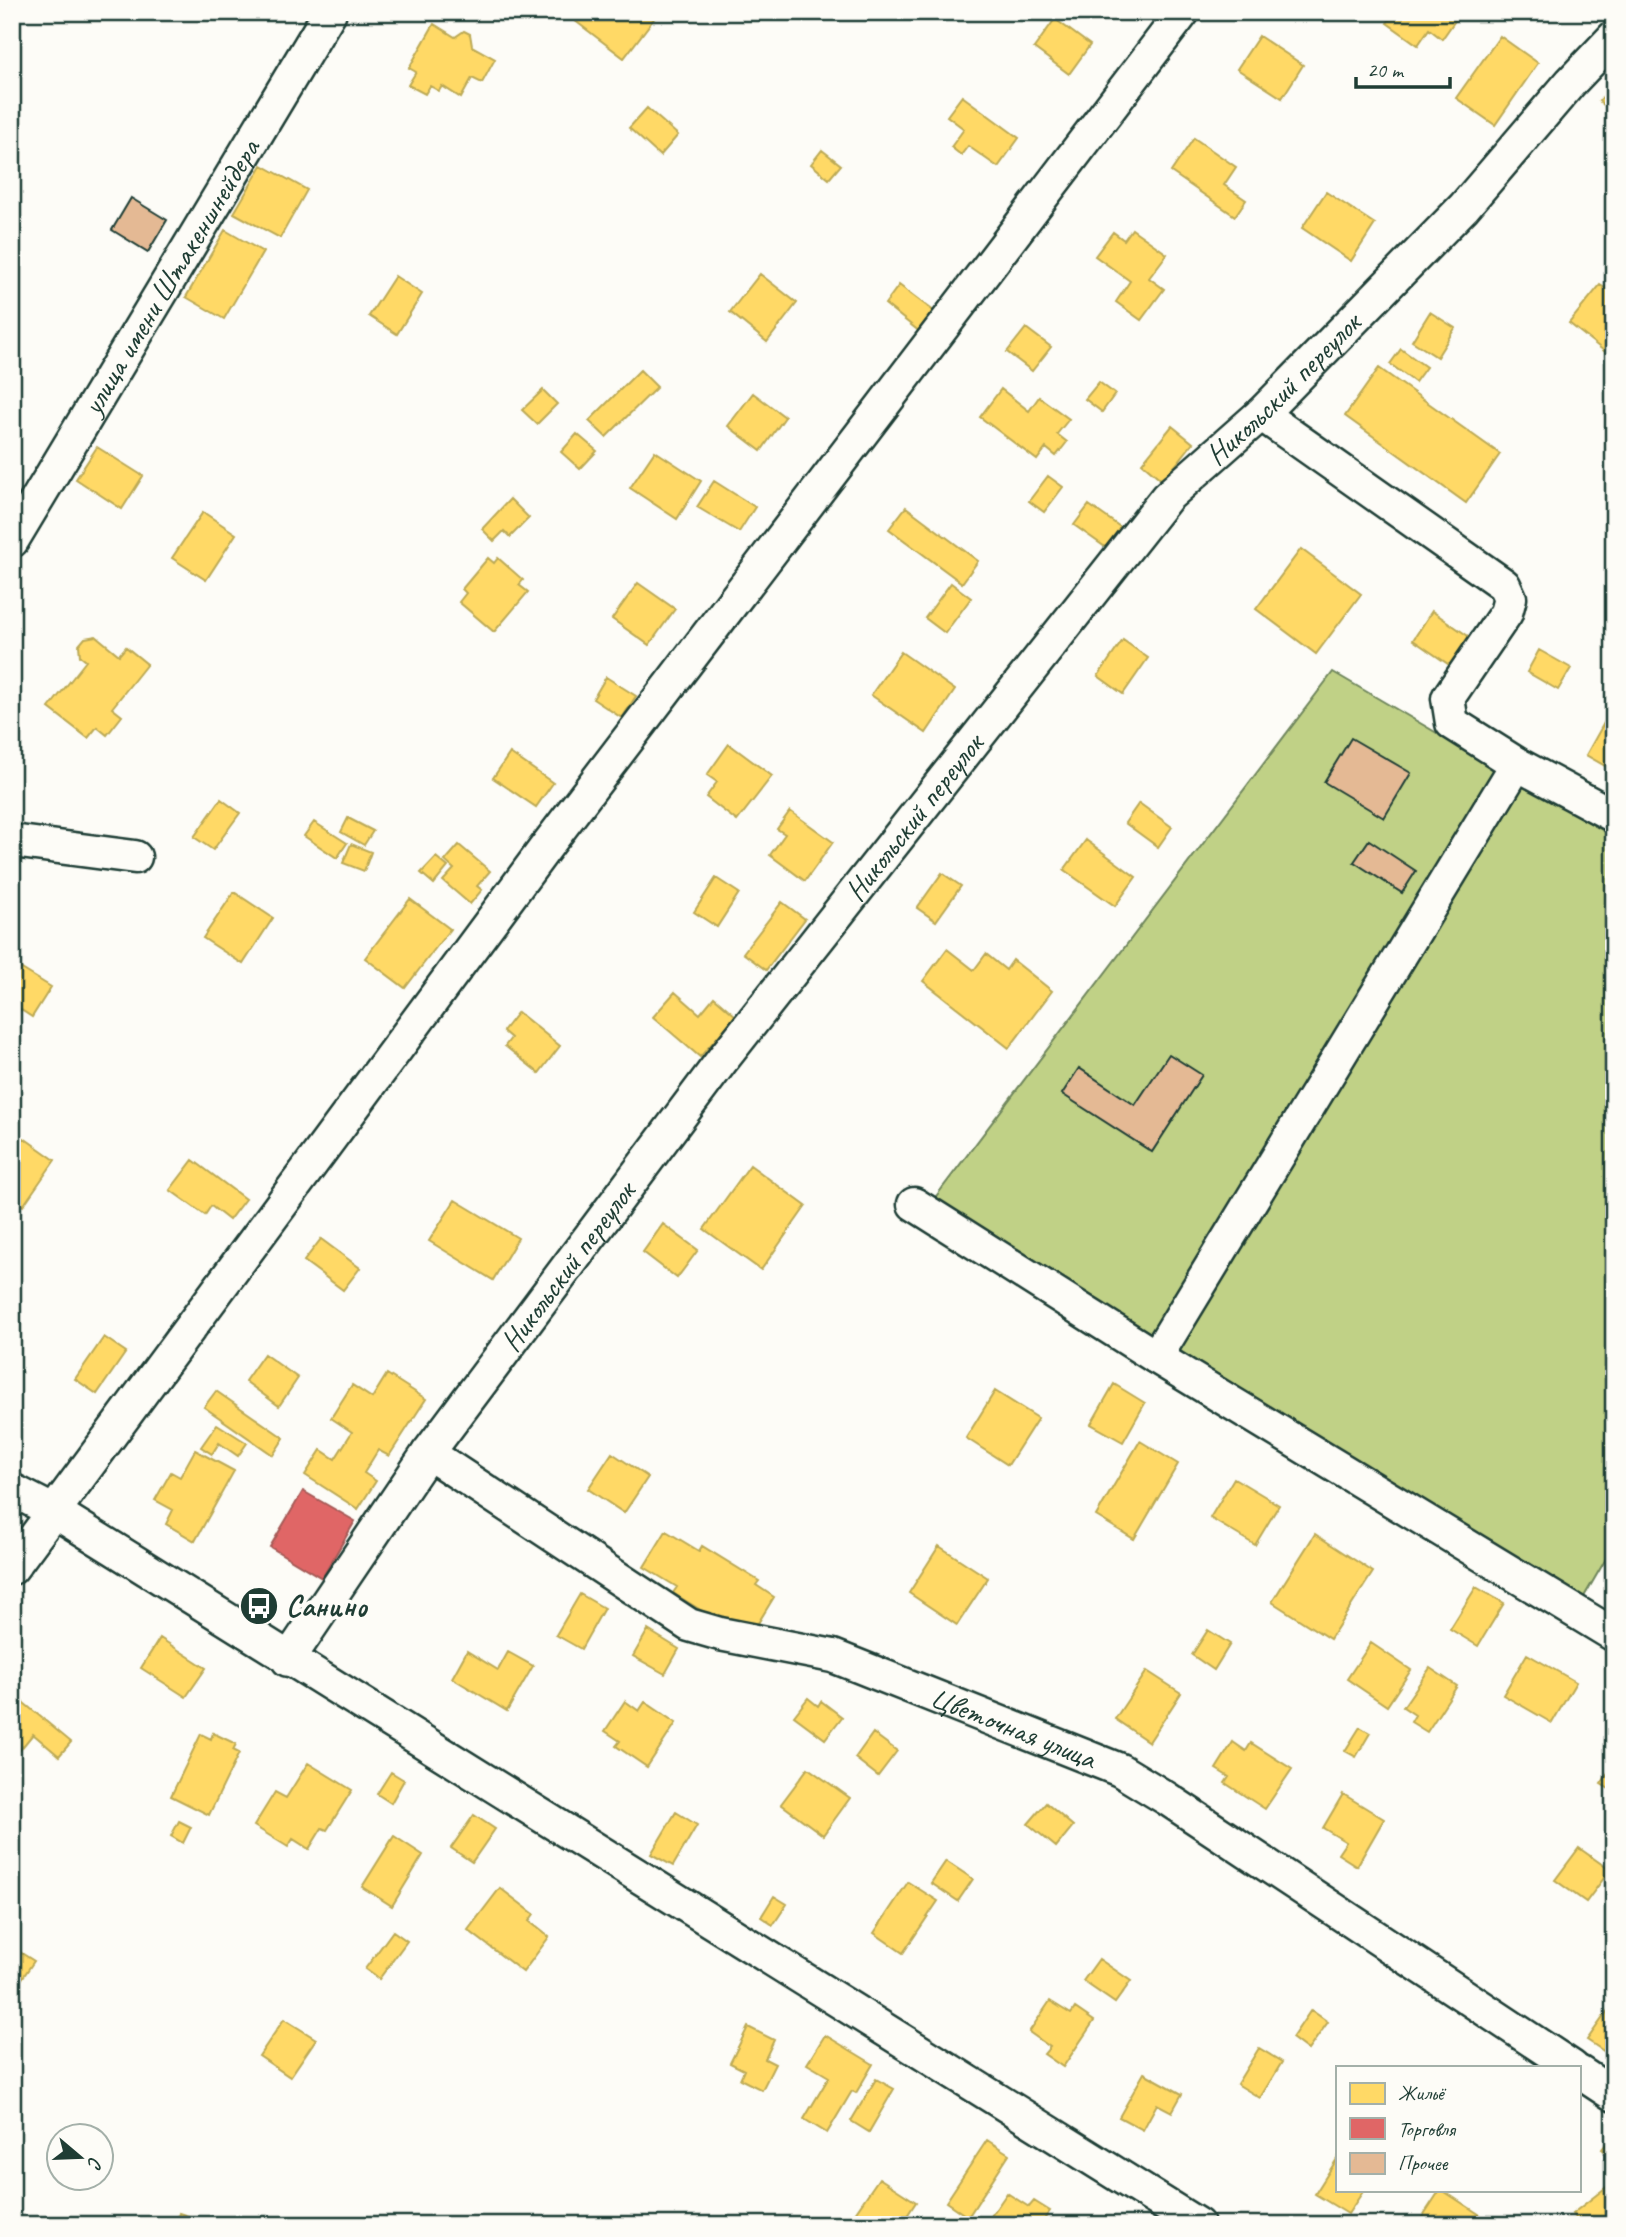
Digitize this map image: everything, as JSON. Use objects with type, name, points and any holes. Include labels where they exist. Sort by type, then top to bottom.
[{"type":"street","name":"улица имени Штакеншнейдера","points":[[12,541],[330,12]]},
{"type":"street","points":[[12,1568],[549,843],[1183,12]]},
{"type":"street","name":"Никольский переулок","points":[[288,1660],[428,1452],[723,1059],[1167,497],[1261,414],[1464,207],[1571,82],[1614,37]]},
{"type":"street","points":[[1261,414],[1504,585],[1510,598],[1506,613],[1448,698],[1452,723],[1517,764],[1614,816]]},
{"type":"street","points":[[1156,1357],[1517,764]]},
{"type":"street","points":[[12,841],[135,857]]},
{"type":"street","points":[[914,1204],[1156,1357],[1614,1635]]},
{"type":"street","name":"Цветочная улица","points":[[428,1452],[689,1625],[720,1634],[833,1656],[1120,1770],[1570,2066]]},
{"type":"street","points":[[12,1490],[55,1512],[288,1660],[1198,2225]]},
{"type":"street","points":[[1580,2073],[1614,2095]]},
{"type":"green space","points":[[1333,672],[1614,837],[1614,1545],[1582,1600],[934,1199]]},
{"type":"building: Жильё","points":[[659,12],[624,58],[566,14]]},
{"type":"building: Жильё","points":[[1395,12],[1461,12],[1442,39],[1429,29],[1418,45],[1387,23]]},
{"type":"building: Жильё","points":[[1055,19],[1090,45],[1069,74],[1034,48]]},
{"type":"building: Жильё","points":[[434,24],[455,37],[464,31],[470,34],[472,46],[495,59],[482,83],[472,78],[461,98],[442,86],[439,91],[430,86],[425,94],[408,85],[416,72],[409,68]]},
{"type":"building: Жильё","points":[[1259,36],[1303,65],[1282,98],[1237,69]]},
{"type":"building: Жильё","points":[[1500,36],[1538,63],[1495,125],[1456,98]]},
{"type":"building: Жильё","points":[[1614,84],[1614,113],[1599,101]]},
{"type":"building: Жильё","points":[[962,96],[1019,138],[998,167],[968,146],[961,155],[951,147],[964,129],[947,116]]},
{"type":"building: Жильё","points":[[647,108],[678,135],[660,156],[629,128]]},
{"type":"building: Жильё","points":[[1194,138],[1236,167],[1224,185],[1246,200],[1235,216],[1171,172]]},
{"type":"building: Жильё","points":[[822,150],[841,165],[829,179],[811,164]]},
{"type":"building: Жильё","points":[[262,165],[307,190],[280,238],[234,213]]},
{"type":"building: Жильё","points":[[1326,192],[1375,224],[1351,261],[1302,228]]},
{"type":"building: Жильё","points":[[1132,229],[1167,254],[1149,278],[1164,289],[1141,320],[1116,302],[1130,281],[1095,256],[1113,232],[1124,240]]},
{"type":"building: Жильё","points":[[225,230],[263,252],[224,319],[186,297]]},
{"type":"building: Жильё","points":[[760,274],[797,303],[767,342],[730,312]]},
{"type":"building: Жильё","points":[[395,276],[422,294],[397,334],[369,316]]},
{"type":"building: Жильё","points":[[1614,277],[1614,359],[1569,323],[1600,285],[1605,288]]},
{"type":"building: Жильё","points":[[899,285],[935,312],[920,332],[885,304]]},
{"type":"building: Жильё","points":[[1430,312],[1455,328],[1437,357],[1412,341]]},
{"type":"building: Жильё","points":[[1026,328],[1051,347],[1032,371],[1007,352]]},
{"type":"building: Жильё","points":[[1401,349],[1426,367],[1415,382],[1390,364]]},
{"type":"building: Жильё","points":[[1379,368],[1500,454],[1466,503],[1345,416]]},
{"type":"building: Жильё","points":[[640,370],[657,387],[606,437],[589,421]]},
{"type":"building: Жильё","points":[[1099,382],[1115,394],[1102,412],[1085,399]]},
{"type":"building: Жильё","points":[[1001,389],[1029,411],[1039,397],[1069,419],[1057,434],[1067,442],[1056,456],[1046,448],[1037,460],[980,417]]},
{"type":"building: Жильё","points":[[543,390],[557,404],[537,424],[522,410]]},
{"type":"building: Жильё","points":[[753,393],[785,417],[761,451],[728,426]]},
{"type":"building: Жильё","points":[[1172,426],[1193,443],[1163,481],[1142,463]]},
{"type":"building: Жильё","points":[[577,434],[597,451],[580,469],[561,452]]},
{"type":"building: Жильё","points":[[97,447],[143,476],[122,509],[76,479]]},
{"type":"building: Жильё","points":[[655,451],[701,481],[677,519],[630,488]]},
{"type":"building: Жильё","points":[[1048,476],[1063,487],[1044,512],[1029,501]]},
{"type":"building: Жильё","points":[[714,481],[755,507],[739,532],[697,507]]},
{"type":"building: Жильё","points":[[510,499],[529,518],[510,537],[504,531],[494,541],[482,529]]},
{"type":"building: Жильё","points":[[1089,505],[1123,529],[1108,549],[1074,525]]},
{"type":"building: Жильё","points":[[906,507],[978,561],[962,583],[889,529]]},
{"type":"building: Жильё","points":[[203,512],[236,534],[206,580],[172,558]]},
{"type":"building: Жильё","points":[[1301,549],[1361,594],[1316,654],[1256,609]]},
{"type":"building: Жильё","points":[[488,558],[494,563],[498,558],[523,580],[519,585],[528,592],[494,632],[459,602],[466,593],[462,589]]},
{"type":"building: Жильё","points":[[638,583],[675,609],[649,645],[612,619]]},
{"type":"building: Жильё","points":[[951,583],[971,598],[945,633],[925,618]]},
{"type":"building: Жильё","points":[[1432,611],[1471,638],[1451,666],[1413,640]]},
{"type":"building: Жильё","points":[[96,636],[119,655],[126,647],[147,664],[112,708],[122,716],[107,735],[97,727],[88,738],[49,708],[86,661],[80,656],[79,645],[85,638]]},
{"type":"building: Жильё","points":[[1123,640],[1148,658],[1123,694],[1098,676]]},
{"type":"building: Жильё","points":[[1539,650],[1571,668],[1558,690],[1527,672]]},
{"type":"building: Жильё","points":[[901,652],[955,690],[926,733],[871,695]]},
{"type":"building: Жильё","points":[[606,677],[636,696],[622,718],[593,699]]},
{"type":"building: Жильё","points":[[1605,721],[1614,726],[1614,771],[1586,755]]},
{"type":"building: Жильё","points":[[729,744],[772,776],[737,821],[706,797],[717,782],[707,775]]},
{"type":"building: Жильё","points":[[510,753],[553,783],[536,807],[493,778]]},
{"type":"building: Жильё","points":[[221,799],[240,813],[213,850],[194,837]]},
{"type":"building: Жильё","points":[[1139,803],[1172,827],[1158,847],[1125,823]]},
{"type":"building: Жильё","points":[[790,811],[833,842],[805,881],[770,855],[785,834],[777,829]]},
{"type":"building: Жильё","points":[[348,818],[373,831],[364,845],[341,832]]},
{"type":"building: Жильё","points":[[314,822],[347,843],[337,858],[304,836]]},
{"type":"building: Жильё","points":[[1086,840],[1136,877],[1115,906],[1064,870]]},
{"type":"building: Жильё","points":[[351,844],[371,852],[364,871],[343,863]]},
{"type":"building: Жильё","points":[[459,845],[490,871],[477,886],[482,890],[470,904],[443,881],[454,869],[445,861]]},
{"type":"building: Жильё","points":[[436,857],[448,867],[434,884],[421,873]]},
{"type":"building: Жильё","points":[[942,873],[961,886],[936,921],[917,908]]},
{"type":"building: Жильё","points":[[716,878],[739,893],[717,927],[694,912]]},
{"type":"building: Жильё","points":[[234,892],[273,918],[243,964],[203,938]]},
{"type":"building: Жильё","points":[[410,899],[450,929],[405,988],[365,958]]},
{"type":"building: Жильё","points":[[782,902],[805,919],[766,970],[743,953]]},
{"type":"building: Жильё","points":[[947,949],[974,970],[986,954],[1006,970],[1013,960],[1052,991],[1009,1048],[923,981]]},
{"type":"building: Жильё","points":[[17,966],[51,987],[32,1017],[12,1004],[12,974]]},
{"type":"building: Жильё","points":[[675,992],[700,1014],[714,997],[736,1016],[700,1057],[653,1017]]},
{"type":"building: Жильё","points":[[518,1012],[560,1046],[539,1073],[505,1046],[511,1038],[503,1031]]},
{"type":"building: Жильё","points":[[24,1138],[55,1160],[23,1206],[12,1199],[12,1155]]},
{"type":"building: Жильё","points":[[193,1160],[245,1199],[229,1220],[211,1206],[205,1215],[170,1190]]},
{"type":"building: Жильё","points":[[750,1165],[806,1206],[761,1270],[704,1229]]},
{"type":"building: Жильё","points":[[455,1200],[518,1238],[493,1280],[429,1241]]},
{"type":"building: Жильё","points":[[663,1224],[698,1250],[677,1278],[643,1252]]},
{"type":"building: Жильё","points":[[321,1239],[360,1268],[343,1290],[304,1261]]},
{"type":"building: Жильё","points":[[104,1337],[126,1352],[97,1394],[75,1379]]},
{"type":"building: Жильё","points":[[264,1354],[298,1378],[279,1406],[245,1381]]},
{"type":"building: Жильё","points":[[387,1374],[426,1399],[389,1456],[378,1450],[364,1473],[376,1481],[358,1509],[305,1475],[321,1450],[335,1459],[352,1432],[331,1418],[352,1385],[372,1398]]},
{"type":"building: Жильё","points":[[1114,1384],[1145,1403],[1123,1442],[1091,1424]]},
{"type":"building: Жильё","points":[[216,1391],[284,1438],[273,1455],[204,1407]]},
{"type":"building: Жильё","points":[[995,1391],[1038,1418],[1008,1465],[966,1438]]},
{"type":"building: Жильё","points":[[217,1424],[247,1443],[238,1456],[219,1443],[212,1454],[201,1447]]},
{"type":"building: Жильё","points":[[1140,1441],[1178,1464],[1134,1539],[1096,1516]]},
{"type":"building: Жильё","points":[[195,1450],[234,1471],[195,1541],[166,1524],[173,1510],[155,1500],[171,1472],[180,1477]]},
{"type":"building: Жильё","points":[[612,1453],[648,1477],[624,1513],[588,1489]]},
{"type":"building: Жильё","points":[[1234,1478],[1279,1505],[1255,1545],[1210,1518]]},
{"type":"building: Жильё","points":[[666,1531],[699,1551],[702,1546],[759,1581],[756,1585],[774,1597],[752,1633],[730,1628],[673,1593],[677,1587],[644,1567]]},
{"type":"building: Жильё","points":[[1315,1534],[1373,1572],[1330,1639],[1272,1602]]},
{"type":"building: Жильё","points":[[939,1546],[988,1578],[957,1625],[909,1593]]},
{"type":"building: Жильё","points":[[1476,1587],[1504,1603],[1478,1646],[1450,1629]]},
{"type":"building: Жильё","points":[[580,1594],[604,1608],[581,1649],[556,1635]]},
{"type":"building: Жильё","points":[[648,1630],[679,1649],[665,1674],[633,1656]]},
{"type":"building: Жильё","points":[[1208,1630],[1230,1644],[1214,1670],[1192,1655]]},
{"type":"building: Жильё","points":[[160,1638],[206,1668],[186,1697],[141,1668]]},
{"type":"building: Жильё","points":[[1371,1643],[1411,1670],[1387,1706],[1347,1679]]},
{"type":"building: Жильё","points":[[467,1651],[498,1670],[508,1652],[533,1666],[507,1711],[452,1678]]},
{"type":"building: Жильё","points":[[1527,1654],[1576,1682],[1552,1723],[1503,1695]]},
{"type":"building: Жильё","points":[[1430,1668],[1457,1686],[1427,1732],[1411,1722],[1415,1715],[1403,1707]]},
{"type":"building: Жильё","points":[[1147,1671],[1181,1693],[1149,1742],[1115,1719]]},
{"type":"building: Жильё","points":[[13,1694],[71,1742],[59,1756],[33,1734],[20,1750],[12,1743]]},
{"type":"building: Жильё","points":[[808,1698],[818,1706],[821,1701],[842,1717],[825,1739],[794,1716]]},
{"type":"building: Жильё","points":[[625,1701],[639,1711],[645,1702],[676,1723],[647,1767],[616,1746],[620,1741],[605,1731]]},
{"type":"building: Жильё","points":[[1360,1727],[1370,1733],[1356,1757],[1345,1751]]},
{"type":"building: Жильё","points":[[213,1733],[236,1744],[233,1750],[239,1753],[209,1815],[171,1796],[201,1734],[211,1739]]},
{"type":"building: Жильё","points":[[873,1733],[897,1751],[878,1776],[855,1758]]},
{"type":"building: Жильё","points":[[1233,1742],[1246,1751],[1251,1743],[1292,1769],[1265,1809],[1225,1783],[1229,1777],[1216,1769]]},
{"type":"building: Жильё","points":[[308,1763],[352,1790],[327,1830],[322,1828],[309,1849],[293,1839],[288,1847],[254,1826],[275,1792],[286,1798]]},
{"type":"building: Жильё","points":[[1614,1765],[1614,1792],[1601,1784]]},
{"type":"building: Жильё","points":[[808,1768],[850,1798],[823,1835],[781,1804]]},
{"type":"building: Жильё","points":[[391,1772],[404,1780],[391,1803],[377,1794]]},
{"type":"building: Жильё","points":[[1343,1794],[1384,1819],[1357,1866],[1338,1854],[1346,1842],[1323,1828]]},
{"type":"building: Жильё","points":[[1046,1803],[1073,1826],[1056,1847],[1028,1824]]},
{"type":"building: Жильё","points":[[676,1812],[697,1825],[673,1866],[651,1854]]},
{"type":"building: Жильё","points":[[474,1815],[495,1829],[472,1862],[451,1848]]},
{"type":"building: Жильё","points":[[179,1821],[191,1827],[183,1843],[171,1836]]},
{"type":"building: Жильё","points":[[394,1836],[423,1855],[392,1906],[362,1887]]},
{"type":"building: Жильё","points":[[1579,1848],[1610,1870],[1586,1902],[1555,1880]]},
{"type":"building: Жильё","points":[[946,1861],[973,1879],[958,1901],[931,1883]]},
{"type":"building: Жильё","points":[[908,1882],[938,1901],[903,1953],[874,1933]]},
{"type":"building: Жильё","points":[[500,1888],[534,1914],[529,1921],[549,1937],[523,1972],[468,1930]]},
{"type":"building: Жильё","points":[[774,1896],[787,1904],[773,1925],[761,1917]]},
{"type":"building: Жильё","points":[[393,1931],[407,1941],[379,1979],[365,1969]]},
{"type":"building: Жильё","points":[[12,1947],[34,1961],[12,1993]]},
{"type":"building: Жильё","points":[[1099,1959],[1131,1981],[1115,2003],[1083,1981]]},
{"type":"building: Жильё","points":[[1050,2001],[1071,2014],[1075,2008],[1094,2021],[1063,2067],[1044,2054],[1050,2047],[1029,2032]]},
{"type":"building: Жильё","points":[[1614,2002],[1614,2058],[1587,2040]]},
{"type":"building: Жильё","points":[[1311,2010],[1328,2022],[1308,2050],[1292,2038]]},
{"type":"building: Жильё","points":[[284,2019],[316,2039],[290,2077],[259,2056]]},
{"type":"building: Жильё","points":[[748,2027],[774,2040],[765,2059],[775,2064],[762,2090],[740,2079],[744,2070],[730,2063]]},
{"type":"building: Жильё","points":[[825,2035],[873,2064],[856,2093],[852,2091],[827,2133],[804,2119],[829,2077],[807,2064]]},
{"type":"building: Жильё","points":[[1259,2048],[1282,2062],[1260,2098],[1237,2084]]},
{"type":"building: Жильё","points":[[1144,2073],[1182,2094],[1172,2112],[1157,2104],[1143,2130],[1119,2117]]},
{"type":"building: Жильё","points":[[876,2079],[894,2089],[869,2132],[851,2121]]},
{"type":"building: Жильё","points":[[1611,2138],[1614,2141],[1614,2158],[1602,2149]]},
{"type":"building: Жильё","points":[[987,2140],[1009,2154],[968,2217],[946,2202]]},
{"type":"building: Жильё","points":[[1336,2161],[1336,2192],[1363,2192],[1348,2214],[1315,2194]]},
{"type":"building: Жильё","points":[[879,2178],[916,2202],[901,2225],[873,2225],[855,2213]]},
{"type":"building: Жильё","points":[[1609,2185],[1614,2190],[1614,2216],[1602,2225],[1581,2225],[1572,2214]]},
{"type":"building: Жильё","points":[[1439,2192],[1445,2192],[1494,2224],[1417,2225]]},
{"type":"building: Жильё","points":[[1007,2193],[1029,2207],[1034,2201],[1050,2211],[1045,2218],[1056,2225],[985,2225]]},
{"type":"building: Жильё","points":[[179,2213],[212,2224],[212,2225],[176,2225]]},
{"type":"building: Торговля","points":[[303,1491],[355,1521],[322,1578],[270,1547]]},
{"type":"building: Прочее","points":[[131,198],[167,220],[148,252],[112,230]]},
{"type":"building: Прочее","points":[[1351,738],[1411,773],[1384,818],[1324,782]]},
{"type":"building: Прочее","points":[[1369,840],[1416,871],[1402,893],[1354,862]]},
{"type":"building: Прочее","points":[[1169,1054],[1202,1075],[1152,1152],[1062,1094],[1079,1068],[1135,1105]]},
{"type":"place","name":"Санино","points":[[259,1606]]}]
